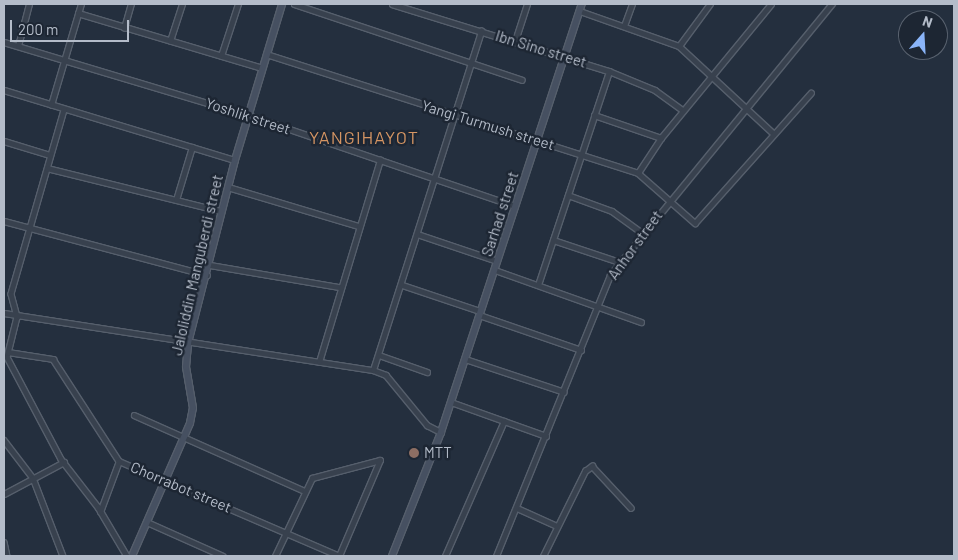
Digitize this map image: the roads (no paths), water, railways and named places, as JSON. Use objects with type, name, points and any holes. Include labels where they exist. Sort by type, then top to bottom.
[{"type":"street","points":[[18,46],[29,4]]},
{"type":"street","points":[[51,105],[81,4]]},
{"type":"street","points":[[124,28],[131,4]]},
{"type":"street","points":[[170,41],[182,4]]},
{"type":"street","points":[[221,56],[238,4]]},
{"type":"street","name":"Jaloliddin Manguberdi street","points":[[132,556],[184,437],[193,408],[186,367],[188,343],[210,265],[221,211],[235,160],[282,4]]},
{"type":"street","points":[[294,4],[522,80]]},
{"type":"street","name":"Ibn Sino street","points":[[392,4],[609,71],[655,90],[683,110]]},
{"type":"street","points":[[515,41],[527,4]]},
{"type":"street","points":[[624,26],[632,4]]},
{"type":"street","points":[[679,46],[710,4]]},
{"type":"street","points":[[638,173],[661,138],[683,110],[771,4]]},
{"type":"street","name":"Anhor street","points":[[496,556],[598,306],[619,262],[668,200],[832,4]]},
{"type":"street","points":[[581,7],[624,26],[679,46],[747,106],[774,134],[812,93]]},
{"type":"street","name":"Sarhad street","points":[[392,556],[441,432],[581,7]]},
{"type":"street","points":[[78,13],[262,68]]},
{"type":"street","points":[[373,370],[456,116],[481,31]]},
{"type":"street","name":"Yoshlik street","points":[[4,42],[248,115],[515,206]]},
{"type":"street","name":"Yangi Turmush street","points":[[266,54],[638,173],[695,223],[774,134]]},
{"type":"street","points":[[538,285],[609,71]]},
{"type":"street","points":[[4,90],[64,110],[235,160]]},
{"type":"street","points":[[64,110],[11,294],[17,317],[7,357],[64,462],[100,512],[127,556]]},
{"type":"street","points":[[594,115],[661,138]]},
{"type":"street","points":[[4,141],[50,155]]},
{"type":"street","points":[[176,200],[192,147]]},
{"type":"street","points":[[319,362],[339,287],[380,160]]},
{"type":"street","points":[[47,168],[221,211]]},
{"type":"street","points":[[228,187],[359,226]]},
{"type":"street","points":[[568,195],[612,211],[642,233]]},
{"type":"street","points":[[4,222],[207,274]]},
{"type":"street","points":[[417,234],[497,261]]},
{"type":"street","points":[[553,240],[619,262]]},
{"type":"street","points":[[210,265],[339,287]]},
{"type":"street","points":[[495,270],[641,322]]},
{"type":"street","points":[[402,285],[581,350]]},
{"type":"street","points":[[4,313],[17,317],[373,370],[386,375],[427,425],[441,432]]},
{"type":"street","name":"Chorrabot street","points":[[8,352],[53,359],[119,461],[340,556]]},
{"type":"street","points":[[379,355],[427,372]]},
{"type":"street","points":[[465,359],[564,392]]},
{"type":"street","points":[[451,402],[546,436]]},
{"type":"street","points":[[134,415],[305,491]]},
{"type":"street","points":[[445,556],[504,421]]},
{"type":"street","points":[[4,440],[33,478],[63,556]]},
{"type":"street","points":[[276,556],[312,478],[380,460],[340,556]]},
{"type":"street","points":[[100,512],[119,461]]},
{"type":"street","points":[[4,494],[64,462]]},
{"type":"street","points":[[543,556],[585,470],[592,466],[631,508]]},
{"type":"street","points":[[517,508],[557,526]]},
{"type":"street","points":[[147,522],[223,556]]},
{"type":"street","points":[[4,542],[7,556]]},
{"type":"place","name":"MTT","points":[[414,453]]},
{"type":"district","name":"YANGIHAYOT","points":[[364,137]]}]
